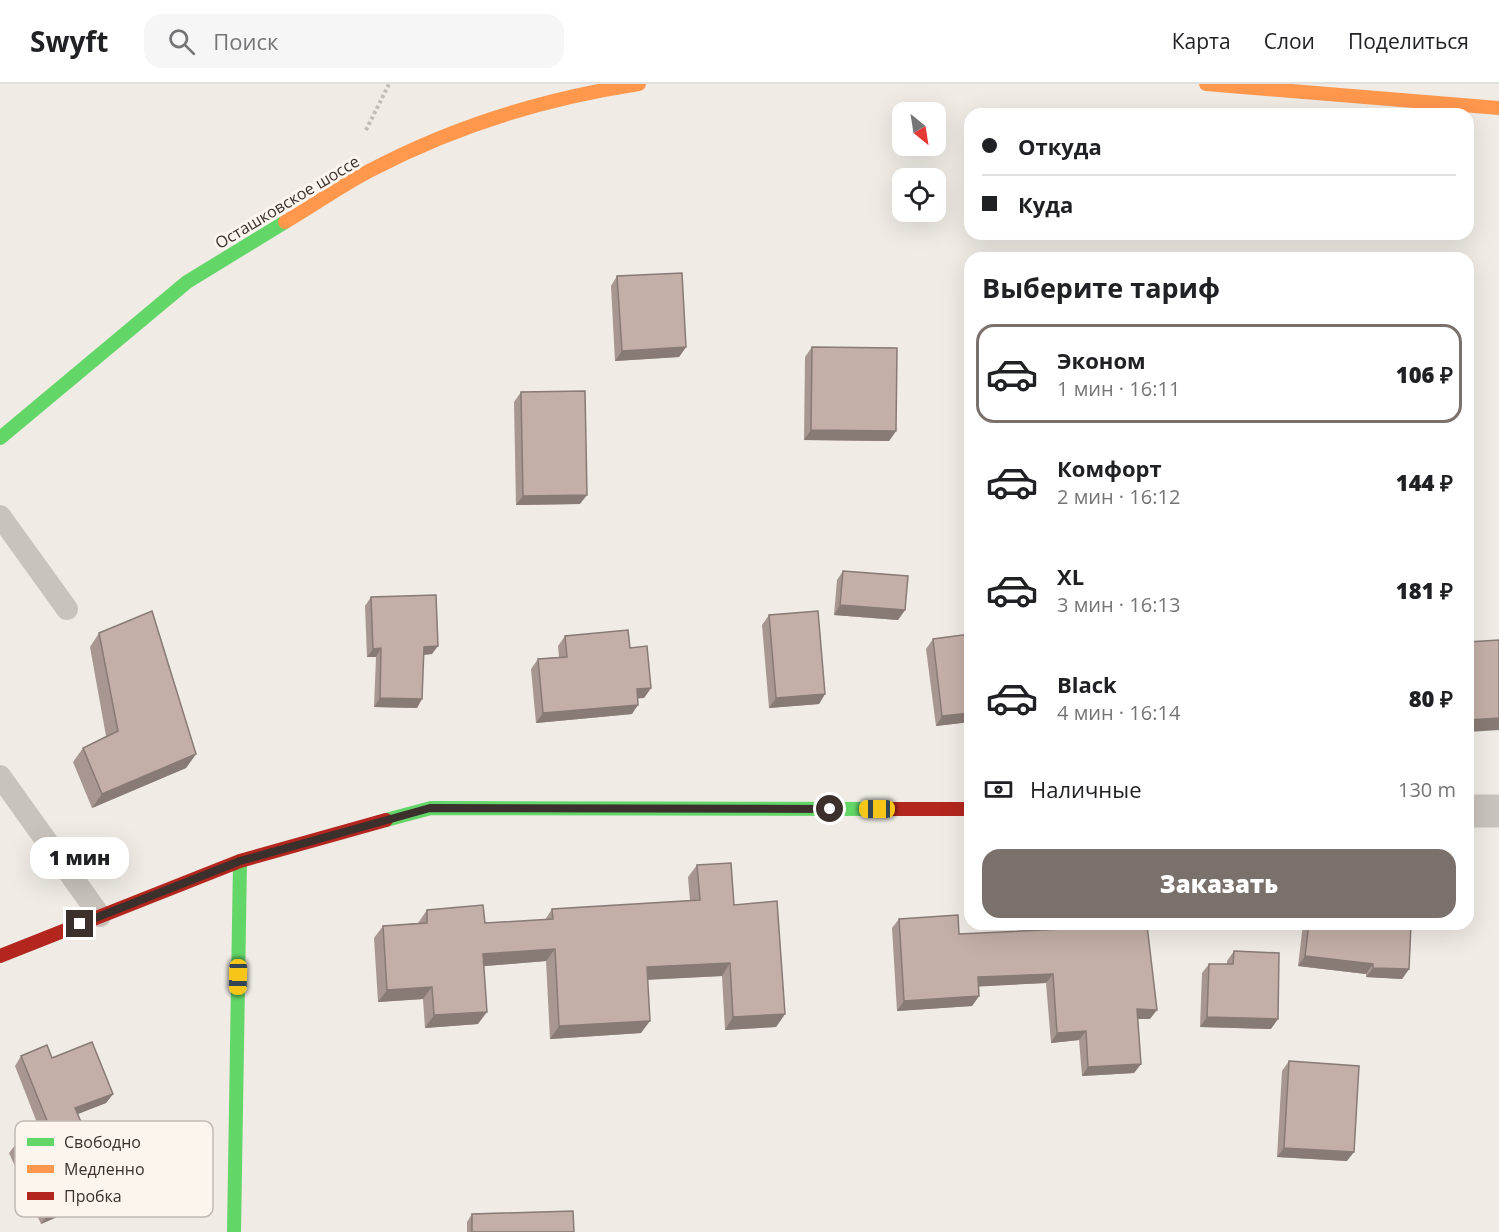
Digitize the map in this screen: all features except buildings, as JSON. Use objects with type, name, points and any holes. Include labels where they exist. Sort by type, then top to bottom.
[{"type":"street","name":"Осташковское шоссе","points":[[0,438],[187,282],[371,170],[482,121],[600,90],[639,84]]},
{"type":"street","points":[[1206,84],[1499,108]]},
{"type":"street","points":[[0,956],[240,861],[430,808],[964,809]]},
{"type":"street","points":[[1474,811],[1499,811]]},
{"type":"street","points":[[234,1232],[240,861]]},
{"type":"lane","points":[[0,516],[67,609]]},
{"type":"lane","points":[[0,776],[100,916]]},
{"type":"traffic: fast","points":[[0,438],[187,282],[285,222]]},
{"type":"traffic: fast","points":[[386,820],[431,808],[874,809]]},
{"type":"traffic: fast","points":[[234,1232],[240,861]]},
{"type":"traffic: slow","points":[[285,222],[360,176],[403,154],[468,127],[570,97],[639,84]]},
{"type":"traffic: slow","points":[[1206,84],[1499,108]]},
{"type":"traffic: jam","points":[[874,809],[964,809]]},
{"type":"traffic: jam","points":[[0,956],[240,861],[386,820]]},
{"type":"route","points":[[80,924],[240,861],[430,808],[830,809]]}]
